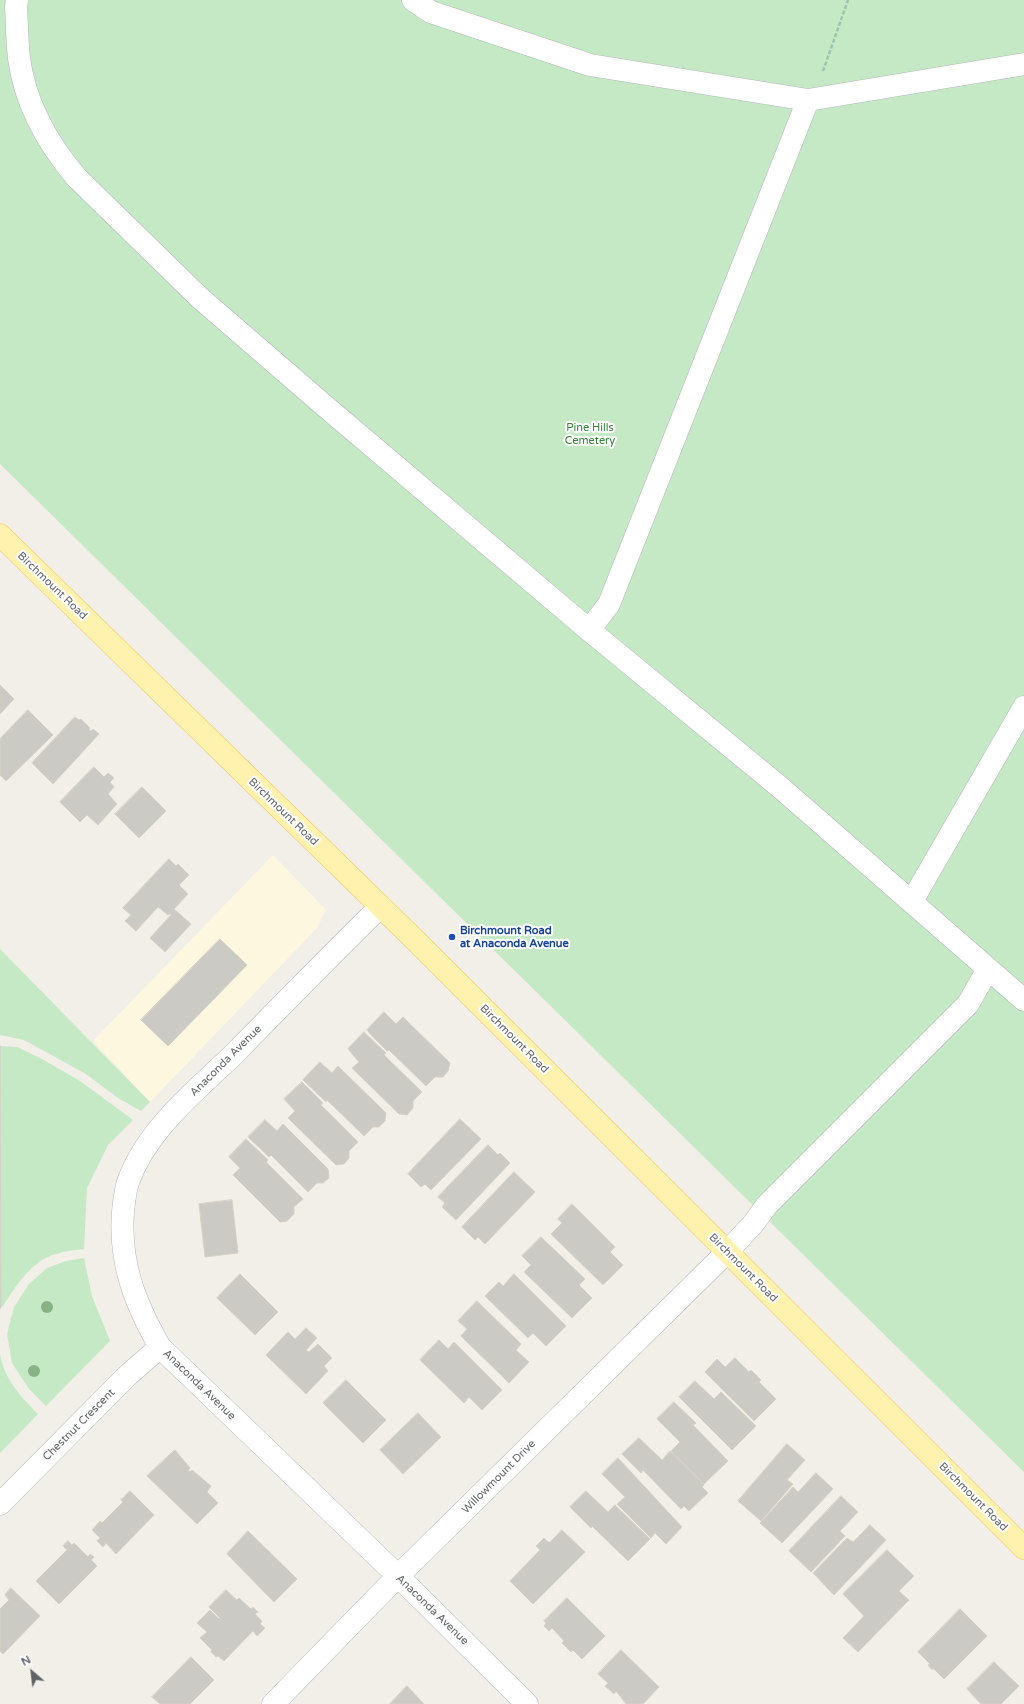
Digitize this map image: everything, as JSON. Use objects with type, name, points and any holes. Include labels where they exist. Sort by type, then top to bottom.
[{"type":"main road","name":"Birchmount Road","points":[[0,535],[380,907],[1024,1548]]},
{"type":"street","points":[[17,0],[16,6],[19,59],[29,99],[44,132],[58,156],[77,178],[200,298],[589,630],[781,788],[1024,1000]]},
{"type":"street","points":[[413,0],[431,12],[590,65],[808,100],[1024,64]]},
{"type":"street","points":[[589,630],[609,604],[808,100]]},
{"type":"street","points":[[912,901],[1024,707]]},
{"type":"street","name":"Anaconda Avenue","points":[[380,907],[184,1101],[155,1136],[138,1161],[128,1183],[122,1228],[124,1254],[133,1291],[144,1318],[160,1347],[398,1576],[528,1704]]},
{"type":"street","name":"Willowmount Drive","points":[[272,1704],[398,1576],[727,1252],[753,1224],[767,1205],[968,1004],[988,968]]},
{"type":"street","name":"Chestnut Crescent","points":[[0,1504],[122,1382],[160,1347]]},
{"type":"path","points":[[808,100],[821,78],[848,0]]},
{"type":"shaded area","points":[[273,855],[326,910],[317,928],[150,1102],[93,1041]]},
{"type":"green space","name":"Pine Hills Cemetery","points":[[0,0],[1024,0],[1024,1472],[0,464]]},
{"type":"green space","points":[[0,949],[150,1102],[141,1111],[118,1098],[86,1074],[24,1040],[0,1035]]},
{"type":"green space","points":[[0,1046],[17,1047],[42,1059],[80,1081],[133,1120],[108,1145],[87,1188],[84,1249],[59,1253],[47,1257],[39,1262],[25,1275],[1,1307]]},
{"type":"green space","points":[[84,1258],[92,1296],[110,1341],[46,1406],[29,1389],[12,1363],[7,1334],[14,1307],[29,1284],[47,1268],[66,1261]]},
{"type":"green space","points":[[0,1354],[5,1372],[14,1387],[38,1414],[0,1453]]},
{"type":"building","points":[[0,685],[14,699],[0,714]]},
{"type":"building","points":[[28,710],[53,735],[6,781],[0,775],[0,739]]},
{"type":"building","points":[[75,717],[79,720],[81,719],[90,728],[89,730],[91,731],[93,729],[99,734],[53,784],[32,763]]},
{"type":"building","points":[[94,767],[104,777],[108,773],[114,778],[110,782],[114,787],[108,794],[117,804],[98,825],[87,815],[80,822],[60,802]]},
{"type":"building","points":[[142,787],[166,811],[139,838],[115,814]]},
{"type":"building","points":[[169,859],[176,866],[178,864],[189,875],[179,885],[188,894],[174,909],[191,924],[165,952],[150,938],[171,915],[168,915],[158,907],[136,931],[125,921],[131,915],[123,908]]},
{"type":"building","points":[[220,939],[247,965],[168,1046],[141,1020]]},
{"type":"building","points":[[384,1012],[396,1024],[403,1017],[450,1063],[448,1071],[443,1077],[435,1077],[426,1086],[389,1050],[387,1051],[372,1036],[367,1030]]},
{"type":"building","points":[[364,1032],[386,1053],[384,1055],[422,1092],[413,1101],[413,1108],[407,1115],[399,1114],[352,1068],[359,1062],[348,1049]]},
{"type":"building","points":[[0,1046],[1,1307],[0,1309]]},
{"type":"building","points":[[320,1062],[332,1073],[338,1066],[386,1113],[385,1121],[379,1127],[373,1127],[364,1136],[327,1100],[326,1102],[303,1080]]},
{"type":"building","points":[[302,1082],[323,1103],[321,1105],[358,1142],[349,1151],[349,1158],[344,1164],[336,1165],[288,1118],[295,1111],[284,1099]]},
{"type":"building","points":[[460,1119],[481,1139],[431,1190],[425,1184],[421,1187],[408,1174]]},
{"type":"building","points":[[265,1120],[277,1131],[283,1124],[328,1169],[329,1178],[323,1183],[317,1183],[308,1192],[271,1155],[269,1157],[248,1137]]},
{"type":"building","points":[[246,1139],[268,1160],[266,1162],[303,1199],[294,1207],[294,1214],[287,1221],[280,1222],[233,1175],[240,1168],[229,1157]]},
{"type":"building","points":[[488,1145],[498,1155],[500,1153],[510,1163],[456,1220],[442,1207],[445,1203],[438,1197]]},
{"type":"building","points":[[514,1172],[535,1192],[485,1244],[478,1237],[475,1240],[462,1227]]},
{"type":"building","points":[[232,1200],[238,1253],[205,1257],[199,1204]]},
{"type":"building","points":[[572,1204],[615,1247],[610,1252],[623,1265],[603,1285],[551,1234],[562,1223],[558,1219]]},
{"type":"building","points":[[541,1237],[585,1279],[579,1285],[592,1298],[572,1318],[524,1272],[531,1265],[522,1256]]},
{"type":"building","points":[[240,1274],[278,1312],[255,1335],[217,1298]]},
{"type":"building","points":[[514,1274],[566,1326],[546,1346],[533,1333],[528,1338],[485,1296],[499,1282],[503,1286]]},
{"type":"building","points":[[477,1301],[521,1344],[516,1350],[529,1362],[509,1383],[461,1336],[467,1329],[458,1321]]},
{"type":"building","points":[[306,1328],[317,1338],[306,1350],[309,1352],[318,1344],[332,1358],[324,1366],[328,1371],[306,1394],[266,1355],[288,1332],[295,1339]]},
{"type":"building","points":[[439,1340],[448,1349],[454,1342],[502,1390],[482,1410],[469,1397],[464,1403],[420,1360]]},
{"type":"building","points":[[735,1358],[749,1372],[751,1370],[761,1380],[759,1382],[776,1399],[754,1421],[705,1372],[717,1359],[725,1367]]},
{"type":"building","points":[[346,1380],[386,1420],[363,1443],[323,1403]]},
{"type":"building","points":[[695,1381],[714,1399],[721,1392],[756,1426],[732,1450],[679,1397]]},
{"type":"building","points":[[674,1402],[696,1423],[693,1425],[728,1461],[704,1484],[671,1451],[680,1442],[657,1419]]},
{"type":"building","points":[[418,1413],[441,1437],[403,1474],[380,1450]]},
{"type":"building","points":[[639,1438],[662,1460],[670,1451],[704,1485],[702,1487],[708,1493],[689,1511],[684,1506],[681,1509],[643,1470],[641,1473],[622,1454]]},
{"type":"building","points":[[787,1444],[805,1460],[787,1480],[793,1484],[761,1521],[738,1501]]},
{"type":"building","points":[[175,1450],[190,1468],[188,1471],[190,1472],[192,1470],[211,1486],[207,1492],[218,1503],[197,1524],[147,1476]]},
{"type":"building","points":[[618,1458],[682,1527],[666,1544],[655,1533],[651,1538],[617,1504],[625,1497],[602,1474]]},
{"type":"building","points":[[816,1473],[833,1489],[782,1543],[760,1523],[793,1487],[798,1492]]},
{"type":"building","points":[[130,1491],[154,1515],[116,1554],[106,1543],[103,1547],[97,1541],[100,1538],[92,1530],[100,1521],[102,1523],[123,1502],[121,1500]]},
{"type":"building","points":[[586,1491],[608,1512],[615,1505],[650,1539],[628,1561],[570,1507]]},
{"type":"building","points":[[841,1496],[858,1512],[840,1531],[845,1536],[811,1572],[789,1551]]},
{"type":"building","points":[[870,1525],[886,1540],[834,1595],[813,1573],[847,1538],[853,1542]]},
{"type":"building","points":[[562,1530],[585,1552],[533,1604],[510,1581],[540,1550],[536,1546],[544,1538],[550,1542]]},
{"type":"building","points":[[248,1531],[297,1579],[274,1602],[227,1554]]},
{"type":"building","points":[[68,1541],[72,1545],[74,1543],[88,1557],[90,1554],[94,1557],[91,1560],[97,1566],[59,1604],[36,1581],[67,1550],[63,1546]]},
{"type":"building","points":[[887,1550],[914,1576],[899,1591],[909,1600],[858,1652],[843,1638],[864,1616],[843,1594]]},
{"type":"building","points":[[11,1588],[40,1616],[3,1654],[0,1651],[0,1609],[9,1600],[5,1595]]},
{"type":"building","points":[[226,1590],[237,1600],[239,1598],[251,1609],[253,1607],[258,1612],[255,1614],[262,1621],[260,1624],[265,1628],[257,1636],[253,1631],[224,1661],[218,1656],[216,1657],[211,1652],[212,1650],[200,1638],[207,1632],[197,1623],[210,1610],[219,1619],[220,1618],[209,1607]]},
{"type":"building","points":[[567,1598],[605,1636],[582,1659],[573,1650],[571,1652],[562,1643],[564,1641],[552,1628],[549,1631],[544,1626],[546,1623],[544,1621]]},
{"type":"building","points":[[960,1609],[987,1636],[944,1679],[933,1668],[932,1670],[928,1665],[930,1664],[918,1652]]},
{"type":"building","points":[[621,1650],[659,1687],[643,1704],[626,1704],[616,1691],[614,1694],[605,1686],[608,1683],[598,1674]]},
{"type":"building","points":[[191,1657],[214,1680],[190,1704],[160,1704],[152,1697]]},
{"type":"building","points":[[994,1662],[1019,1686],[1001,1704],[981,1704],[967,1689]]},
{"type":"building","points":[[407,1686],[424,1704],[390,1704]]},
{"type":"place","name":"Birchmount Road at Anaconda Avenue","points":[[452,937]]}]
